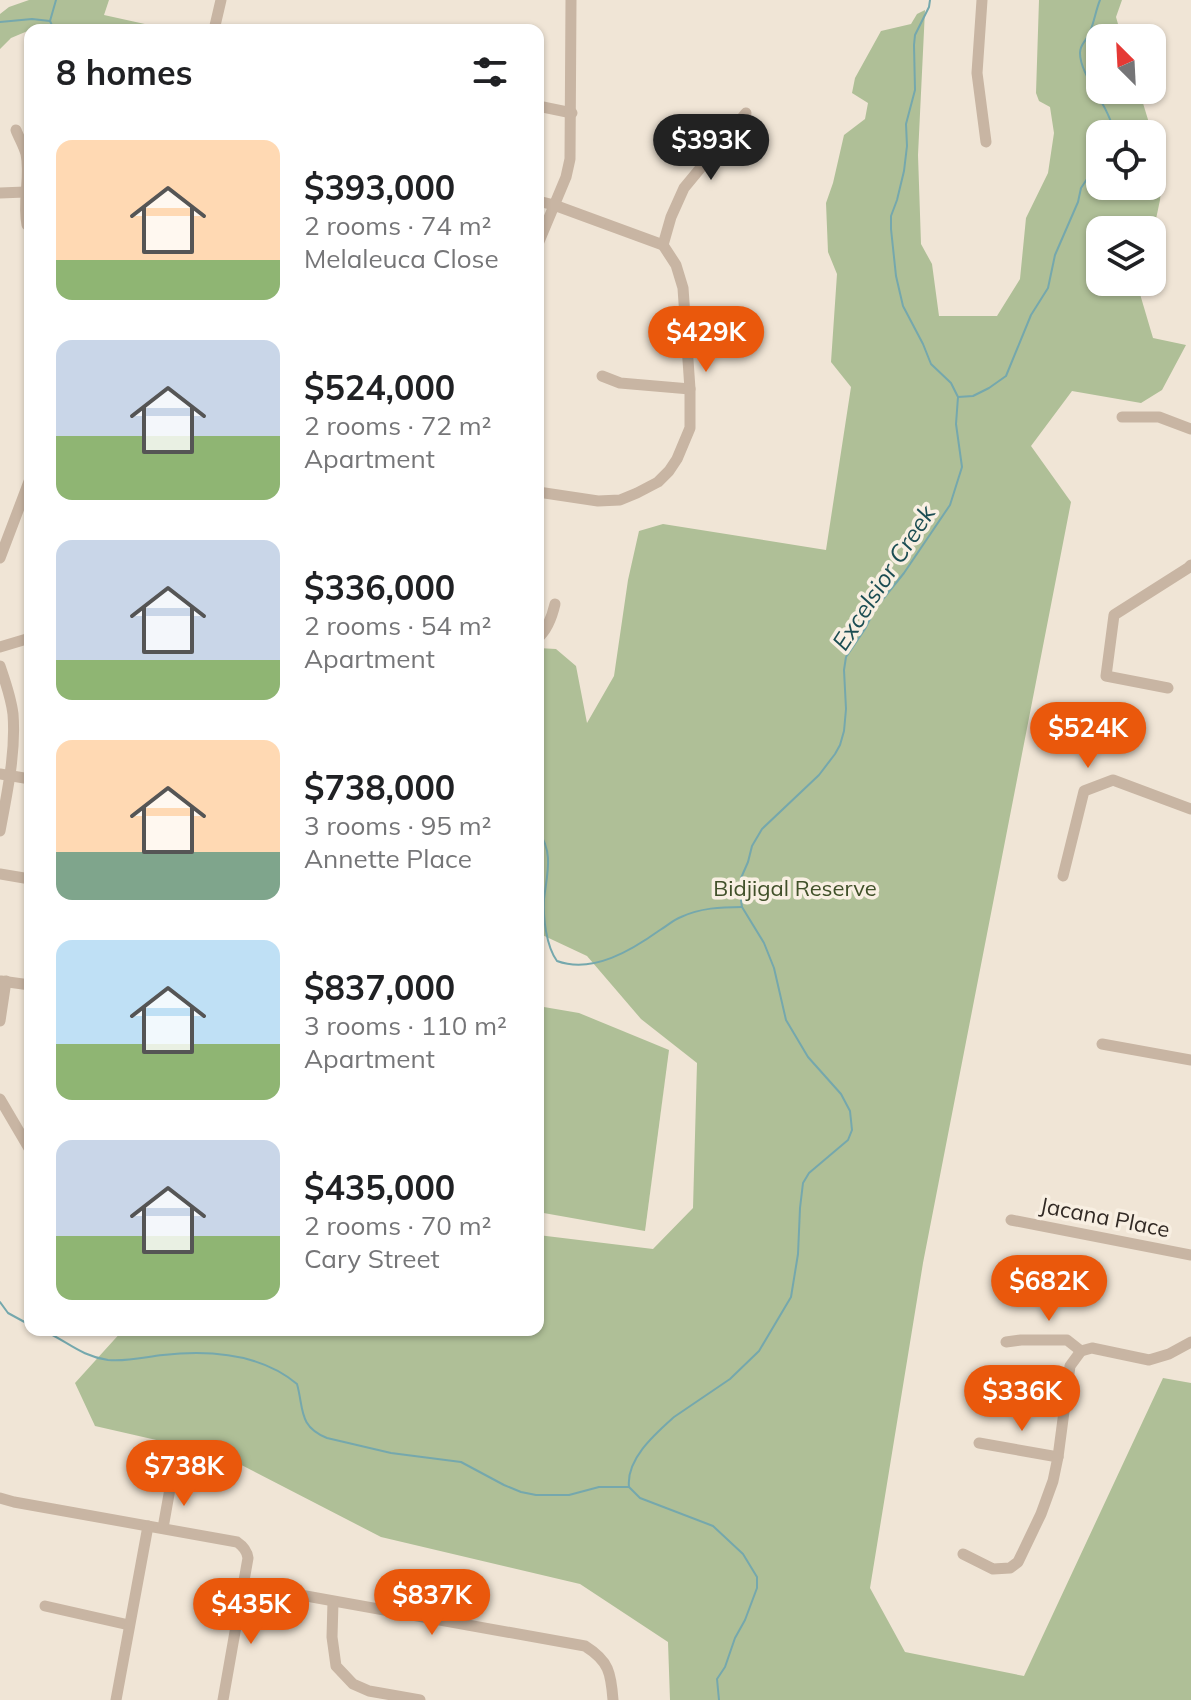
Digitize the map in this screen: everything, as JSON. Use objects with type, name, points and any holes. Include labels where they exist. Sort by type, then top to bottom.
[{"type":"street","points":[[215,24],[221,0]]},
{"type":"street","points":[[544,229],[566,177],[570,159],[571,0]]},
{"type":"street","points":[[982,0],[977,73],[986,142]]},
{"type":"street","points":[[544,107],[572,113]]},
{"type":"street","points":[[663,245],[684,188],[746,113]]},
{"type":"street","points":[[16,130],[24,150]]},
{"type":"street","points":[[0,193],[24,192]]},
{"type":"street","points":[[544,202],[663,245],[676,265],[683,288],[690,389],[688,436],[677,459],[658,482],[620,500],[598,501],[544,493]]},
{"type":"street","points":[[602,376],[620,383],[690,389]]},
{"type":"street","points":[[1122,417],[1159,417],[1191,429]]},
{"type":"street","points":[[0,558],[24,495]]},
{"type":"street","points":[[1168,688],[1106,676],[1114,615],[1191,565]]},
{"type":"street","points":[[544,631],[552,619],[555,604]]},
{"type":"street","points":[[0,647],[24,640]]},
{"type":"street","points":[[0,666],[12,712],[0,831]]},
{"type":"street","points":[[1063,876],[1084,791],[1113,780],[1191,809]]},
{"type":"street","points":[[0,874],[24,878]]},
{"type":"street","points":[[0,1021],[3,981],[24,984]]},
{"type":"street","points":[[1102,1044],[1191,1060]]},
{"type":"street","points":[[0,1099],[24,1140]]},
{"type":"street","name":"Jacana Place","points":[[1011,1220],[1191,1255]]},
{"type":"street","points":[[1006,1342],[1067,1340],[1081,1351]]},
{"type":"street","points":[[963,1554],[993,1569],[1010,1568],[1018,1562],[1053,1481],[1070,1366],[1081,1351],[1092,1348],[1149,1360],[1191,1342]]},
{"type":"street","points":[[979,1443],[1058,1457]]},
{"type":"street","points":[[163,1528],[171,1483]]},
{"type":"street","points":[[0,1498],[241,1544],[248,1558],[245,1585],[223,1700]]},
{"type":"street","points":[[116,1700],[148,1526]]},
{"type":"street","points":[[245,1585],[585,1646],[605,1663],[612,1678],[613,1700]]},
{"type":"street","points":[[333,1602],[332,1637],[336,1666],[353,1684],[369,1691],[420,1700]]},
{"type":"street","points":[[45,1606],[129,1625]]},
{"type":"green space","points":[[29,0],[109,0],[104,15],[145,24],[24,24],[24,33],[11,38],[0,49],[0,14]]},
{"type":"green space","name":"Bidjigal Reserve","points":[[1039,0],[1122,0],[1116,17],[1118,24],[1086,24],[1086,104],[1143,104],[1148,120],[1086,120],[1086,200],[1160,200],[1157,216],[1086,216],[1086,296],[1141,296],[1153,338],[1186,345],[1162,390],[1141,403],[1072,391],[1031,446],[1071,502],[923,1263],[870,1588],[905,1652],[1024,1676],[1163,1378],[1191,1383],[1191,1700],[670,1700],[668,1642],[580,1584],[381,1537],[222,1455],[95,1426],[75,1383],[118,1336],[544,1336],[544,1236],[653,1249],[693,1208],[697,1063],[641,1019],[587,956],[544,936],[544,648],[556,649],[576,666],[587,723],[614,676],[628,580],[639,531],[663,524],[826,550],[851,387],[831,362],[837,274],[828,252],[826,203],[844,135],[865,119],[868,103],[852,93],[855,78],[881,31],[911,24],[917,14],[925,10],[918,155],[921,244],[932,264],[939,316],[997,316],[1020,279],[1026,218],[1048,173],[1054,133],[1050,107],[1039,101],[1036,93]]},
{"type":"green space","points":[[544,1007],[579,1013],[669,1050],[645,1231],[544,1213]]},
{"type":"waterway","points":[[51,24],[56,0]]},
{"type":"waterway","points":[[930,0],[915,35],[915,90],[906,124],[904,171],[891,216],[891,229],[903,306],[931,364],[951,383],[958,397]]},
{"type":"waterway","name":"Excelsior Creek","points":[[1100,0],[1080,53],[1085,72],[1110,120]]},
{"type":"waterway","points":[[0,22],[50,21]]},
{"type":"waterway","name":"Excelsior Creek","points":[[719,1700],[717,1679],[745,1620],[757,1588],[757,1577],[743,1554],[713,1526],[640,1498],[629,1487],[629,1477],[637,1457],[659,1431],[674,1417],[730,1379],[759,1351],[791,1297],[798,1254],[803,1183],[809,1173],[848,1140],[852,1130],[850,1111],[841,1094],[808,1057],[786,1020],[774,968],[764,943],[742,907],[741,878],[752,846],[762,829],[819,775],[840,745],[846,709],[846,657],[875,609],[904,573],[950,505],[962,467],[956,424],[958,397],[973,396],[1006,376],[1031,315],[1048,288],[1055,255],[1086,180]]},
{"type":"waterway","points":[[544,842],[548,855],[544,899]]},
{"type":"waterway","points":[[544,899],[544,906]]},
{"type":"waterway","points":[[544,906],[550,948],[557,961],[571,964],[612,958],[688,914],[742,907]]},
{"type":"waterway","points":[[0,1302],[8,1313],[24,1322]]},
{"type":"waterway","points":[[55,1336],[81,1351],[108,1360],[198,1353],[250,1360],[283,1374],[297,1384],[307,1422],[327,1438],[391,1453],[461,1462],[521,1492],[569,1495],[599,1487],[629,1487]]}]
